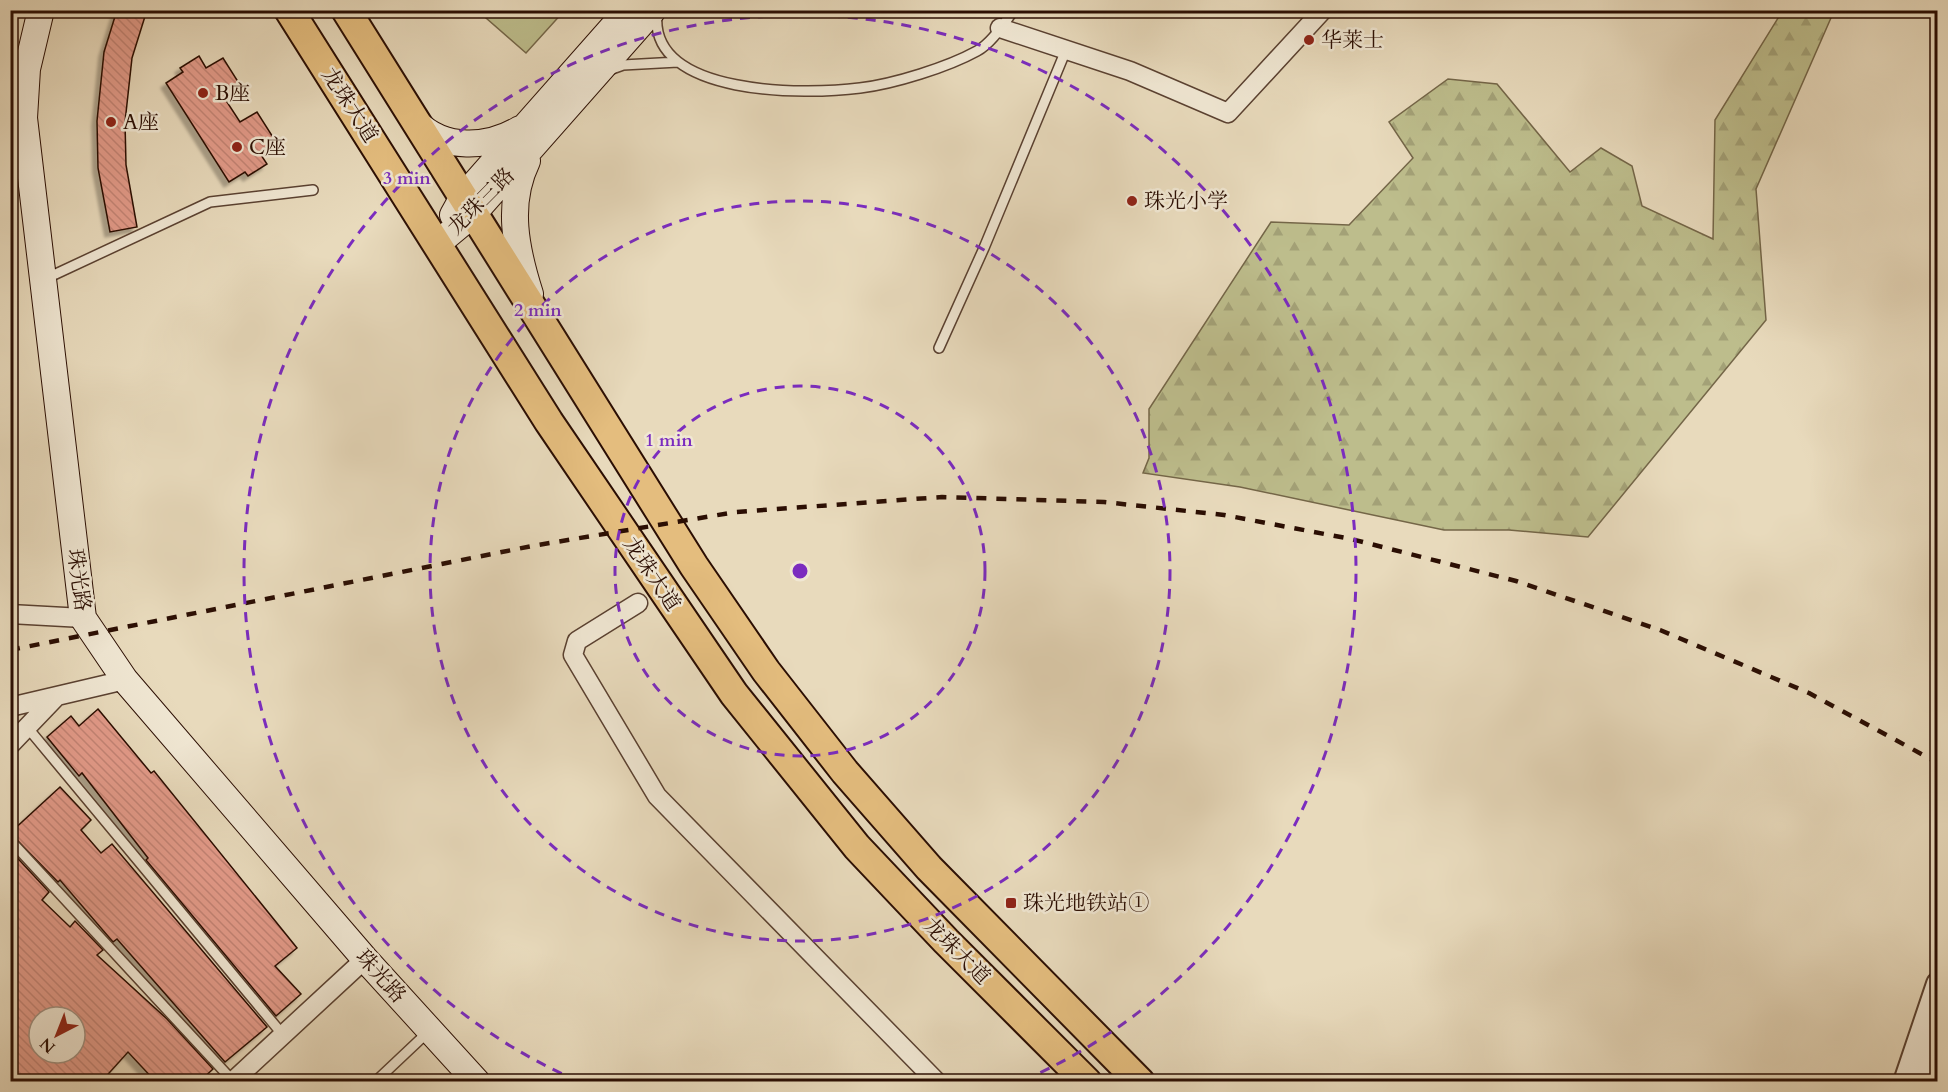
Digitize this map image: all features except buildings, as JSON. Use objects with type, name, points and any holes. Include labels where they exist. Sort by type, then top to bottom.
[{"type":"main road","name":"珠光路","points":[[41,10],[27,69],[24,118],[28,167],[45,279],[83,618],[125,680],[365,959],[477,1082]]},
{"type":"main road","name":"龙珠大道","points":[[289,10],[549,422],[697,641],[774,746],[901,895],[1085,1080]]},
{"type":"main road","name":"龙珠大道","points":[[346,10],[700,574],[805,722],[929,868],[1140,1082]]},
{"type":"main road","name":"龙珠三路","points":[[437,244],[468,205],[536,129],[628,10]]},
{"type":"main road","name":"龙珠三路","points":[[536,129],[598,73],[653,10]]},
{"type":"main road","points":[[416,122],[442,139],[479,144],[536,129]]},
{"type":"main road","points":[[535,312],[520,260],[514,217],[516,191],[536,129]]},
{"type":"street","points":[[1000,28],[1130,71],[1227,113],[1323,10]]},
{"type":"street","points":[[638,603],[577,641],[573,655],[657,796],[938,1082]]},
{"type":"street","points":[[10,614],[83,618]]},
{"type":"street","points":[[10,707],[125,680]]},
{"type":"street","points":[[10,745],[57,697]]},
{"type":"street","points":[[232,1081],[365,959]]},
{"type":"street","points":[[1905,1082],[1938,984]]},
{"type":"street","points":[[1925,1082],[1938,1043]]},
{"type":"lane","points":[[658,10],[657,28],[662,40],[678,62],[709,78],[743,87],[776,91],[861,88],[942,67],[980,50],[1014,10]]},
{"type":"lane","points":[[939,348],[984,248],[1066,50]]},
{"type":"lane","points":[[598,73],[623,65],[678,62]]},
{"type":"lane","points":[[45,279],[210,202],[313,190]]},
{"type":"lane","points":[[27,727],[283,1035]]},
{"type":"lane","points":[[10,840],[232,1081]]},
{"type":"lane","points":[[375,1082],[430,1030]]},
{"type":"green space","points":[[1783,10],[1834,11],[1756,189],[1766,320],[1588,537],[1509,530],[1444,530],[1240,487],[1143,473],[1149,458],[1149,409],[1271,222],[1349,225],[1413,158],[1389,122],[1448,79],[1497,84],[1570,172],[1601,148],[1632,166],[1642,206],[1713,239],[1715,120]]},
{"type":"green space","points":[[478,11],[564,11],[526,53]]},
{"type":"railway","points":[[10,650],[532,546],[736,512],[942,497],[1104,502],[1224,515],[1351,539],[1516,581],[1660,630],[1809,693],[1938,763]]},
{"type":"place","name":"华莱士","points":[[1309,40]]},
{"type":"place","name":"B座","points":[[203,93]]},
{"type":"place","name":"A座","points":[[111,122]]},
{"type":"place","name":"C座","points":[[237,147]]},
{"type":"place","name":"珠光小学","points":[[1132,201]]},
{"type":"place","name":"珠光地铁站①","points":[[1011,903]]}]
